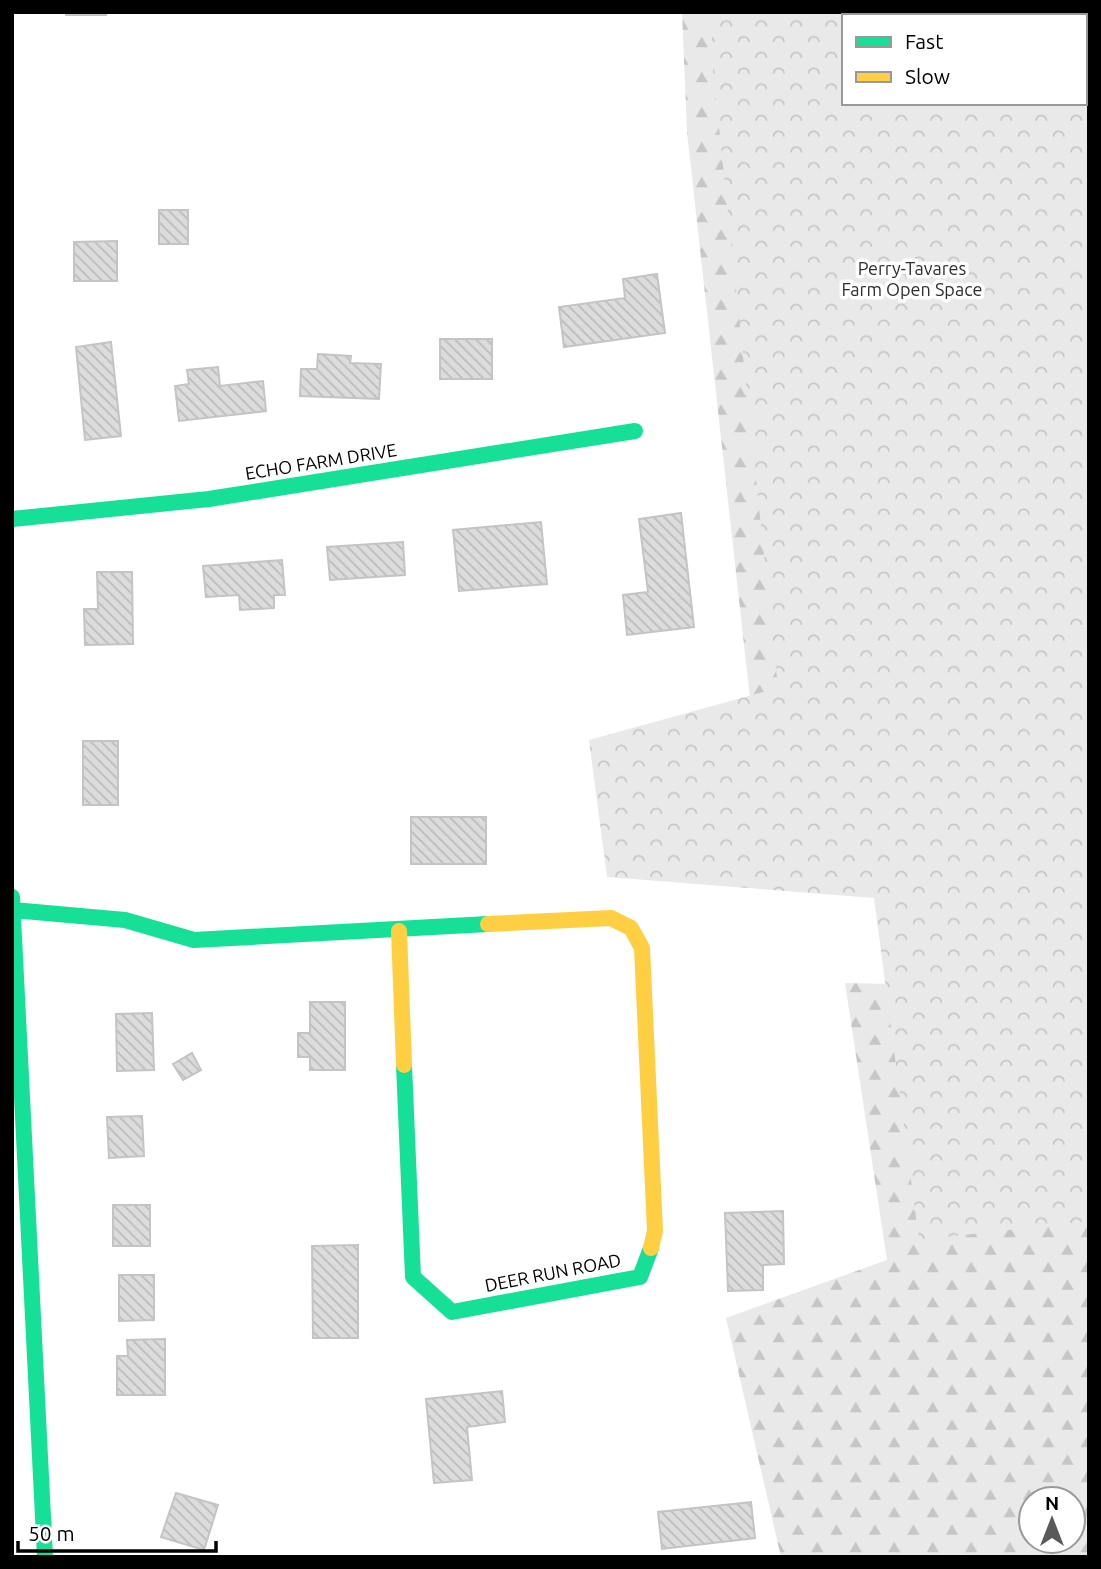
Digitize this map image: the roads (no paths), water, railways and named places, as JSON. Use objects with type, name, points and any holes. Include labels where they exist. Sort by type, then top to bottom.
[{"type":"street","name":"ECHO FARM DRIVE","points":[[12,519],[209,499],[635,430]]},
{"type":"street","points":[[12,897],[45,1557]]},
{"type":"street","name":"DEER RUN ROAD","points":[[13,910],[125,920],[194,940],[611,918],[631,928],[642,948],[655,1231],[649,1258],[640,1276],[452,1312],[413,1276],[399,931]]},
{"type":"park label","name":"Perry-Tavares Farm Open Space","points":[[912,279]]}]
